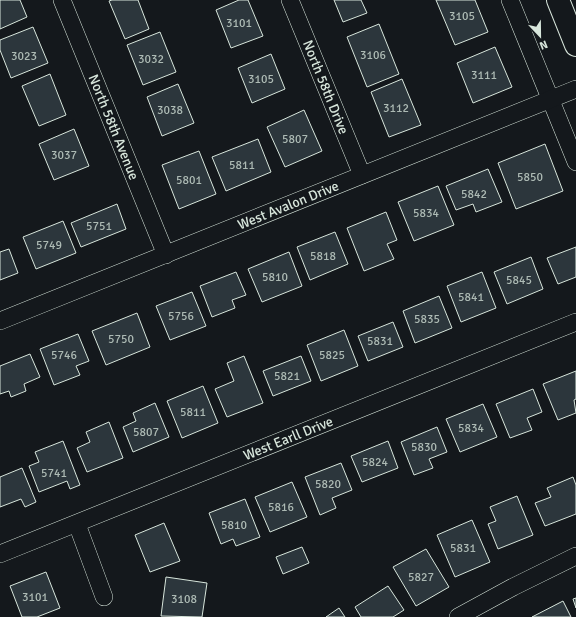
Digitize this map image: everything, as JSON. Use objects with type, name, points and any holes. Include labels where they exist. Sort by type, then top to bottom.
[{"type":"main road","points":[[558,0],[576,44]]},
{"type":"street","name":"North 58th Avenue","points":[[62,0],[166,255]]},
{"type":"street","name":"North 58th Drive","points":[[290,0],[362,175]]},
{"type":"street","points":[[510,0],[576,162]]},
{"type":"street","name":"West Avalon Drive","points":[[0,321],[576,89]]},
{"type":"street","name":"West Earll Drive","points":[[0,554],[576,322]]},
{"type":"street","points":[[77,524],[104,597]]},
{"type":"street","points":[[458,617],[513,587],[576,556]]},
{"type":"building","points":[[0,0],[20,0],[27,17],[0,29]]},
{"type":"building","points":[[138,0],[149,29],[125,39],[109,1]]},
{"type":"building","points":[[239,0],[248,0],[263,36],[231,48],[216,10]]},
{"type":"building","points":[[334,0],[361,0],[367,13],[343,22]]},
{"type":"building","points":[[436,0],[475,0],[488,32],[455,45]]},
{"type":"building","points":[[379,24],[399,74],[367,87],[347,37]]},
{"type":"building","points":[[33,27],[48,63],[11,78],[0,50],[0,40]]},
{"type":"building","points":[[160,32],[176,72],[143,85],[127,45]]},
{"type":"building","points":[[495,47],[512,87],[473,103],[457,63]]},
{"type":"building","points":[[271,54],[285,89],[252,103],[238,68]]},
{"type":"building","points":[[50,74],[66,115],[39,126],[22,86]]},
{"type":"building","points":[[402,79],[421,125],[389,137],[371,92]]},
{"type":"building","points":[[178,84],[194,123],[162,136],[147,97]]},
{"type":"building","points":[[304,110],[322,151],[285,167],[267,127]]},
{"type":"building","points":[[74,129],[89,166],[54,180],[39,144]]},
{"type":"building","points":[[258,139],[271,172],[226,191],[212,157]]},
{"type":"building","points":[[545,144],[563,191],[516,209],[498,163]]},
{"type":"building","points":[[199,151],[216,194],[179,209],[162,165]]},
{"type":"building","points":[[488,169],[502,202],[476,212],[473,204],[456,210],[446,186]]},
{"type":"building","points":[[438,186],[454,225],[414,241],[398,202]]},
{"type":"building","points":[[117,204],[126,229],[81,247],[71,223]]},
{"type":"building","points":[[386,212],[397,240],[387,244],[394,259],[364,271],[347,228]]},
{"type":"building","points":[[63,221],[76,253],[36,269],[23,237]]},
{"type":"building","points":[[335,232],[348,264],[310,280],[297,247]]},
{"type":"building","points":[[576,247],[576,277],[558,284],[547,258]]},
{"type":"building","points":[[9,249],[18,273],[0,280],[0,252]]},
{"type":"building","points":[[289,252],[302,286],[262,302],[248,269]]},
{"type":"building","points":[[531,257],[543,289],[507,304],[494,272]]},
{"type":"building","points":[[236,272],[246,295],[232,300],[235,308],[212,317],[200,286]]},
{"type":"building","points":[[482,272],[496,308],[461,322],[447,286]]},
{"type":"building","points":[[192,292],[206,326],[170,340],[156,306]]},
{"type":"building","points":[[439,296],[452,328],[415,343],[403,311]]},
{"type":"building","points":[[137,313],[150,347],[106,365],[92,331]]},
{"type":"building","points":[[393,322],[403,347],[368,361],[358,336]]},
{"type":"building","points":[[344,330],[358,366],[321,381],[307,345]]},
{"type":"building","points":[[78,334],[89,361],[76,366],[80,375],[54,385],[40,349]]},
{"type":"building","points":[[30,354],[40,377],[24,384],[26,391],[11,397],[9,391],[0,394],[0,366]]},
{"type":"building","points":[[244,356],[263,403],[227,417],[215,389],[234,381],[227,363]]},
{"type":"building","points":[[301,356],[311,381],[273,396],[263,371]]},
{"type":"building","points":[[576,371],[576,399],[574,400],[576,413],[558,420],[543,384]]},
{"type":"building","points":[[203,386],[218,423],[182,438],[167,401]]},
{"type":"building","points":[[533,389],[542,412],[527,418],[532,430],[510,438],[496,404]]},
{"type":"building","points":[[155,403],[169,437],[133,452],[123,427],[136,421],[133,413]]},
{"type":"building","points":[[483,404],[497,437],[460,452],[446,419]]},
{"type":"building","points":[[109,422],[123,458],[87,472],[77,448],[90,442],[86,432]]},
{"type":"building","points":[[437,427],[447,452],[429,459],[433,468],[414,475],[401,442]]},
{"type":"building","points":[[63,441],[80,485],[70,489],[67,481],[39,492],[29,466],[39,462],[35,452]]},
{"type":"building","points":[[388,441],[398,468],[362,482],[351,456]]},
{"type":"building","points":[[341,463],[352,490],[332,498],[336,508],[320,515],[305,477]]},
{"type":"building","points":[[22,468],[36,502],[25,507],[21,499],[0,507],[0,477]]},
{"type":"building","points":[[573,477],[576,485],[576,514],[545,526],[535,503],[551,497],[547,488]]},
{"type":"building","points":[[292,482],[307,517],[270,532],[255,497]]},
{"type":"building","points":[[517,496],[533,535],[498,549],[488,524],[496,521],[490,507]]},
{"type":"building","points":[[245,499],[260,537],[236,546],[233,539],[221,544],[209,513]]},
{"type":"building","points":[[472,520],[490,562],[455,577],[437,535]]},
{"type":"building","points":[[164,523],[180,561],[150,572],[135,535]]},
{"type":"building","points":[[302,547],[309,563],[283,574],[276,557]]},
{"type":"building","points":[[426,549],[449,587],[416,606],[393,567]]},
{"type":"building","points":[[46,572],[60,608],[37,617],[22,617],[10,586]]},
{"type":"building","points":[[166,577],[207,583],[202,617],[161,616]]},
{"type":"building","points":[[388,586],[404,610],[393,617],[361,617],[355,607]]},
{"type":"building","points":[[576,598],[576,608],[573,599]]},
{"type":"building","points":[[563,601],[571,617],[532,617]]},
{"type":"building","points":[[339,608],[345,617],[326,617]]}]
